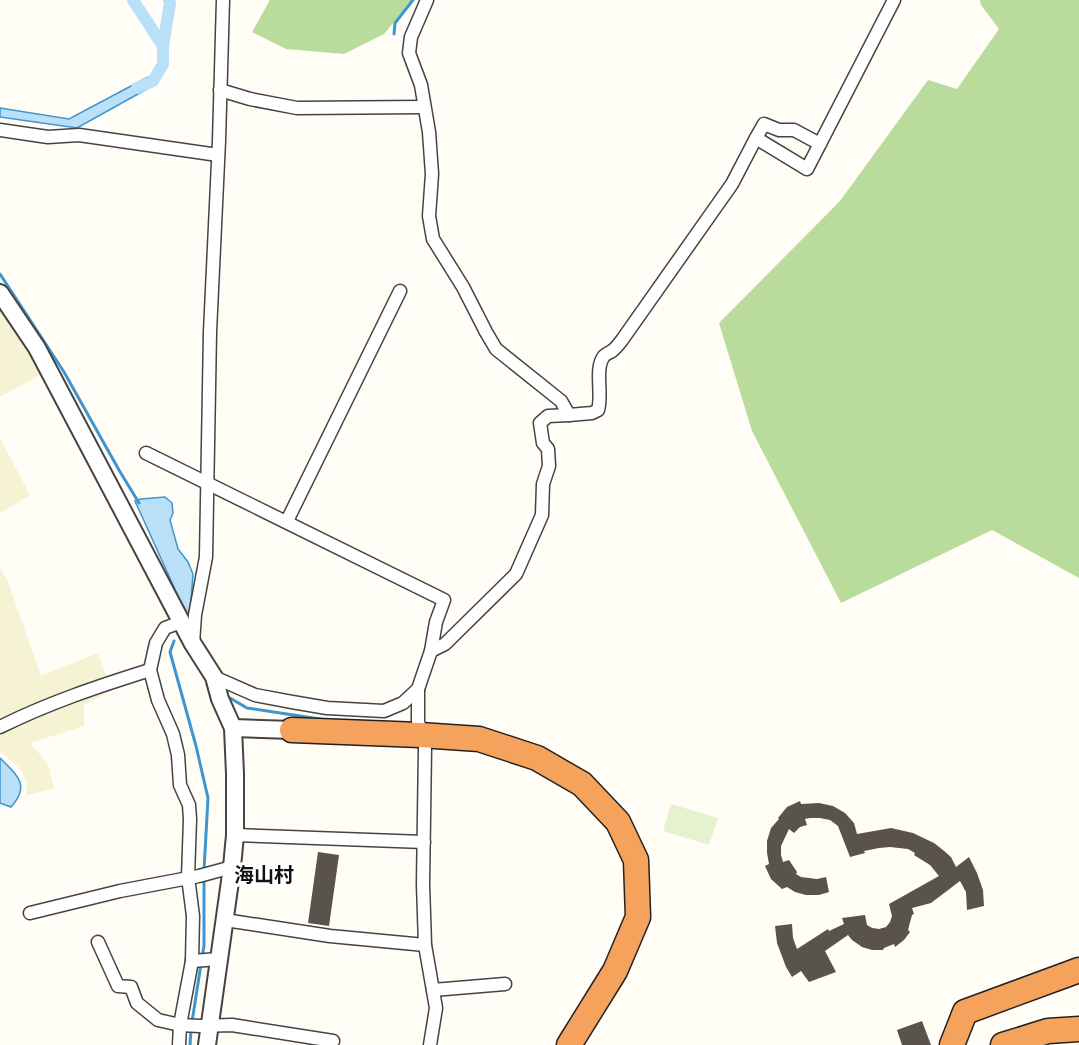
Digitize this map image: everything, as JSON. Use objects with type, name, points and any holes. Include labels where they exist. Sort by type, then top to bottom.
[{"type":"highway","points":[[292,730],[479,739],[537,758],[582,784],[618,822],[636,860],[638,917],[615,971],[569,1045]]},
{"type":"highway","points":[[952,1045],[965,1012],[1079,970]]},
{"type":"highway","points":[[561,1045],[595,1001]]},
{"type":"highway","points":[[1003,1045],[1048,1031],[1079,1029]]},
{"type":"street","points":[[193,644],[195,615],[206,557],[211,320],[223,0]]},
{"type":"street","points":[[427,0],[411,37],[409,53],[421,85],[429,132],[432,174],[429,216],[433,239],[463,287],[496,349],[561,401],[569,415]]},
{"type":"street","points":[[756,138],[807,169],[894,0]]},
{"type":"street","points":[[220,90],[250,99],[297,108],[424,107]]},
{"type":"street","points":[[431,651],[445,644],[516,574],[542,515],[543,484],[549,466],[548,449],[543,443],[540,423],[548,416],[592,413],[598,410],[601,401],[599,374],[605,355],[615,350],[732,184],[764,124],[779,130],[794,130],[820,144]]},
{"type":"street","points":[[0,130],[48,137],[79,135],[218,155]]},
{"type":"street","points":[[287,521],[400,291]]},
{"type":"street","points":[[0,293],[37,348],[181,622],[214,677],[220,699],[233,728],[235,835],[224,869],[225,920],[214,959],[204,1026],[207,1045]]},
{"type":"street","points":[[147,453],[444,600],[436,622],[431,651],[418,689],[420,727]]},
{"type":"street","points":[[179,1045],[194,961],[194,876],[189,805],[180,785],[178,755],[173,734],[158,700],[150,670],[156,643],[165,628],[181,622]]},
{"type":"street","points":[[0,727],[97,686],[150,670]]},
{"type":"street","points":[[214,677],[255,694],[327,708],[384,711],[403,703],[418,689]]},
{"type":"street","points":[[233,728],[292,730]]},
{"type":"street","points":[[425,748],[423,884],[425,945],[436,1008],[430,1045]]},
{"type":"street","points":[[235,835],[424,842]]},
{"type":"street","points":[[30,913],[224,869]]},
{"type":"street","points":[[225,920],[330,936],[425,945]]},
{"type":"street","points":[[98,942],[117,986],[131,987],[137,1003],[158,1020],[182,1025],[232,1025],[333,1041]]},
{"type":"street","points":[[194,961],[214,959]]},
{"type":"street","points":[[434,990],[505,984]]},
{"type":"shaded area","points":[[0,308],[42,374],[0,397]]},
{"type":"shaded area","points":[[0,438],[30,495],[0,513]]},
{"type":"shaded area","points":[[0,568],[7,579],[41,676],[98,653],[112,690],[84,705],[84,726],[30,743],[48,764],[54,788],[26,796],[27,783],[21,770],[0,752]]},
{"type":"green space","points":[[270,0],[412,0],[384,34],[344,54],[286,49],[252,32]]},
{"type":"green space","points":[[980,0],[1079,0],[1079,578],[992,530],[841,603],[752,431],[719,323],[840,201],[928,80],[957,89],[999,29],[981,5]]},
{"type":"green space","points":[[671,804],[718,818],[709,845],[663,831]]},
{"type":"water","points":[[148,77],[156,84],[77,128],[0,117],[0,108],[69,119]]},
{"type":"water","points":[[165,497],[172,503],[173,513],[170,520],[178,549],[188,562],[193,574],[190,613],[187,616],[135,501]]},
{"type":"water","points":[[0,758],[16,775],[21,786],[17,799],[11,807],[0,803]]},
{"type":"building","points":[[800,801],[801,804],[819,803],[833,806],[845,813],[854,823],[857,834],[891,828],[913,833],[943,850],[951,857],[956,867],[969,857],[983,890],[984,906],[967,910],[966,892],[960,881],[931,903],[912,908],[914,914],[908,930],[910,932],[895,947],[894,944],[883,950],[872,950],[862,947],[848,935],[825,951],[836,972],[809,982],[801,971],[792,977],[777,943],[775,926],[792,924],[797,949],[828,929],[829,931],[844,924],[842,918],[865,915],[867,925],[872,928],[886,927],[892,916],[889,904],[939,876],[930,865],[908,849],[879,848],[850,857],[838,826],[830,820],[810,818],[805,819],[807,825],[800,827],[794,833],[789,829],[781,846],[781,855],[783,862],[789,860],[796,874],[801,877],[817,879],[826,877],[829,892],[806,895],[787,887],[782,889],[771,879],[765,866],[769,864],[767,841],[771,828],[787,807]]},
{"type":"building","points":[[318,852],[339,855],[329,926],[308,923]]},
{"type":"building","points":[[922,1021],[931,1045],[902,1045],[897,1030]]},
{"type":"waterway","points":[[133,0],[163,46],[163,64],[153,81],[137,88]]},
{"type":"waterway","points":[[163,46],[169,0]]},
{"type":"waterway","points":[[394,34],[395,23],[413,0]]},
{"type":"waterway","points":[[0,274],[64,372],[139,503]]},
{"type":"waterway","points":[[174,641],[170,652],[208,798],[204,870]]},
{"type":"waterway","points":[[230,698],[247,708],[320,719]]},
{"type":"waterway","points":[[202,957],[204,877]]},
{"type":"waterway","points":[[192,1022],[201,964]]},
{"type":"waterway","points":[[190,1045],[191,1029]]},
{"type":"district","name":"海山村","points":[[264,875]]}]
